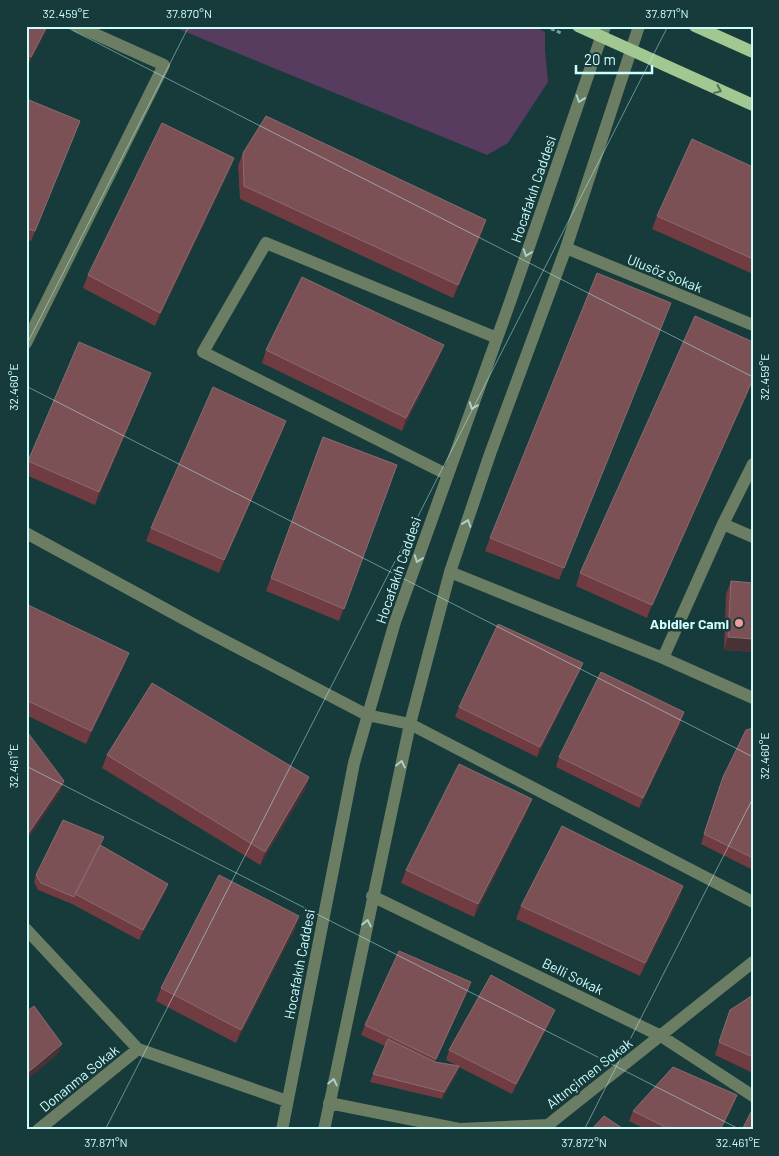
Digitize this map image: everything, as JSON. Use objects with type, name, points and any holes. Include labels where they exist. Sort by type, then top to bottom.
[{"type":"main road","points":[[578,26],[603,31],[630,50],[753,105]]},
{"type":"main road","points":[[695,26],[753,52]]},
{"type":"street","points":[[26,343],[164,66],[77,26]]},
{"type":"street","points":[[324,1130],[372,896],[410,724],[450,572],[490,454],[566,248],[639,26]]},
{"type":"street","name":"Hocafakıh Caddesi","points":[[282,1130],[354,763],[367,715],[395,622],[497,338],[603,31]]},
{"type":"street","points":[[448,475],[203,352],[266,243],[497,338]]},
{"type":"street","name":"Ulusöz Sokak","points":[[566,248],[753,325]]},
{"type":"street","points":[[663,658],[723,524],[753,464]]},
{"type":"street","points":[[723,524],[753,537]]},
{"type":"street","points":[[26,534],[367,715],[410,724],[753,902]]},
{"type":"street","points":[[450,572],[663,658],[753,698]]},
{"type":"street","name":"Belli Sokak","points":[[372,896],[661,1036],[753,1096]]},
{"type":"street","points":[[26,929],[138,1049],[288,1101]]},
{"type":"street","name":"Altınçimen Sokak","points":[[329,1102],[459,1129],[547,1128],[753,962]]},
{"type":"street","name":"Donanma Sokak","points":[[38,1130],[138,1049]]},
{"type":"street","points":[[414,1120],[429,1130]]},
{"type":"shaded area","points":[[171,26],[533,26],[545,32],[548,82],[508,143],[487,155]]},
{"type":"building","points":[[26,26],[47,26],[31,57],[26,54]]},
{"type":"building","points":[[29,100],[80,121],[35,231],[26,228],[26,106]]},
{"type":"building","points":[[266,116],[486,220],[458,285],[244,186],[243,153]]},
{"type":"building","points":[[162,123],[234,158],[160,313],[88,275]]},
{"type":"building","points":[[692,139],[753,167],[753,259],[657,216]]},
{"type":"building","points":[[597,273],[671,303],[564,568],[490,538]]},
{"type":"building","points":[[302,277],[444,345],[406,418],[266,350]]},
{"type":"building","points":[[695,316],[753,342],[753,379],[652,605],[580,573]]},
{"type":"building","points":[[79,342],[151,373],[99,492],[28,461]]},
{"type":"building","points":[[213,387],[286,421],[224,560],[151,528]]},
{"type":"building","points":[[323,437],[397,465],[344,609],[271,578]]},
{"type":"building","name":"Abidler Cami","points":[[731,581],[753,583],[753,639],[728,637]]},
{"type":"building","points":[[26,604],[129,653],[91,731],[26,700]]},
{"type":"building","points":[[498,624],[583,663],[540,747],[459,707]]},
{"type":"building","points":[[601,672],[684,712],[643,798],[559,757]]},
{"type":"building","points":[[152,683],[309,777],[265,852],[107,755]]},
{"type":"building","points":[[753,728],[753,858],[704,834],[723,777],[746,730]]},
{"type":"building","points":[[28,733],[64,781],[26,837],[26,734]]},
{"type":"building","points":[[459,764],[532,799],[478,904],[406,870]]},
{"type":"building","points":[[63,820],[104,837],[74,897],[41,883],[36,875]]},
{"type":"building","points":[[562,826],[683,886],[645,963],[521,906]]},
{"type":"building","points":[[100,845],[168,884],[143,930],[75,894]]},
{"type":"building","points":[[219,875],[299,916],[241,1030],[161,988]]},
{"type":"building","points":[[399,951],[471,982],[436,1059],[365,1025]]},
{"type":"building","points":[[491,975],[555,1010],[516,1084],[449,1050]]},
{"type":"building","points":[[753,995],[753,1057],[719,1042],[730,1010]]},
{"type":"building","points":[[34,1006],[62,1044],[26,1074],[26,1012]]},
{"type":"building","points":[[388,1039],[435,1062],[459,1066],[444,1092],[373,1074]]},
{"type":"building","points":[[673,1067],[737,1095],[720,1130],[671,1130],[633,1111]]},
{"type":"building","points":[[752,1110],[753,1130],[742,1130]]},
{"type":"building","points":[[604,1116],[625,1130],[591,1130]]},
{"type":"place","name":"Abidler Cami","points":[[739,623]]}]
